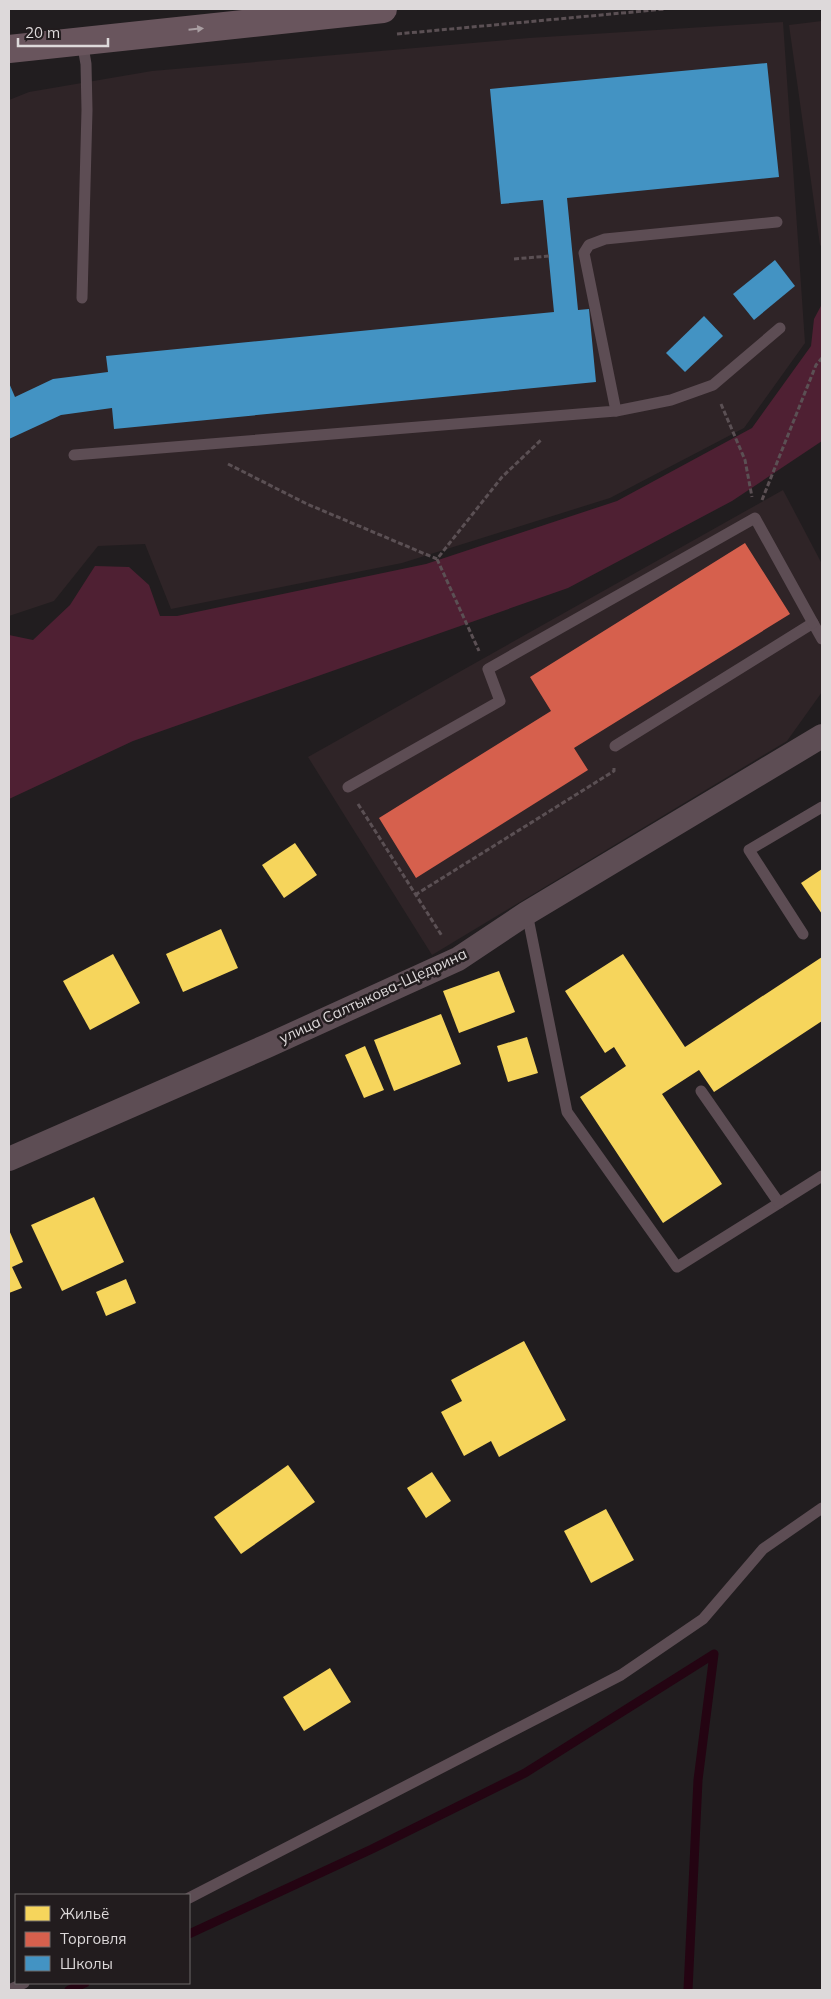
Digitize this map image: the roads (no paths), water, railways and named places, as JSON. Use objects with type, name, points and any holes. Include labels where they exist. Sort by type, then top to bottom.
[{"type":"main road","points":[[9,49],[384,9]]},
{"type":"street","name":"улица Салтыкова-Щедрина","points":[[9,1159],[267,1046],[458,959],[528,913],[822,736]]},
{"type":"lane","points":[[82,41],[86,64],[87,110],[82,298]]},
{"type":"lane","points":[[616,411],[584,253],[589,245],[605,239],[777,222]]},
{"type":"lane","points":[[74,455],[616,411],[671,400],[713,385],[780,328]]},
{"type":"lane","points":[[348,787],[500,700],[488,669],[755,518],[822,639]]},
{"type":"lane","points":[[615,746],[813,623]]},
{"type":"lane","points":[[803,934],[749,850],[822,807]]},
{"type":"lane","points":[[528,913],[567,1112],[677,1266],[822,1176]]},
{"type":"lane","points":[[701,1090],[779,1203]]},
{"type":"lane","points":[[190,1897],[621,1675],[703,1619],[763,1549],[822,1508]]},
{"type":"lane","points":[[9,1990],[22,1984]]},
{"type":"waterway","points":[[190,1934],[372,1849],[525,1773],[714,1654],[698,1780],[688,1990]]},
{"type":"waterway","points":[[69,1990],[83,1984]]}]
